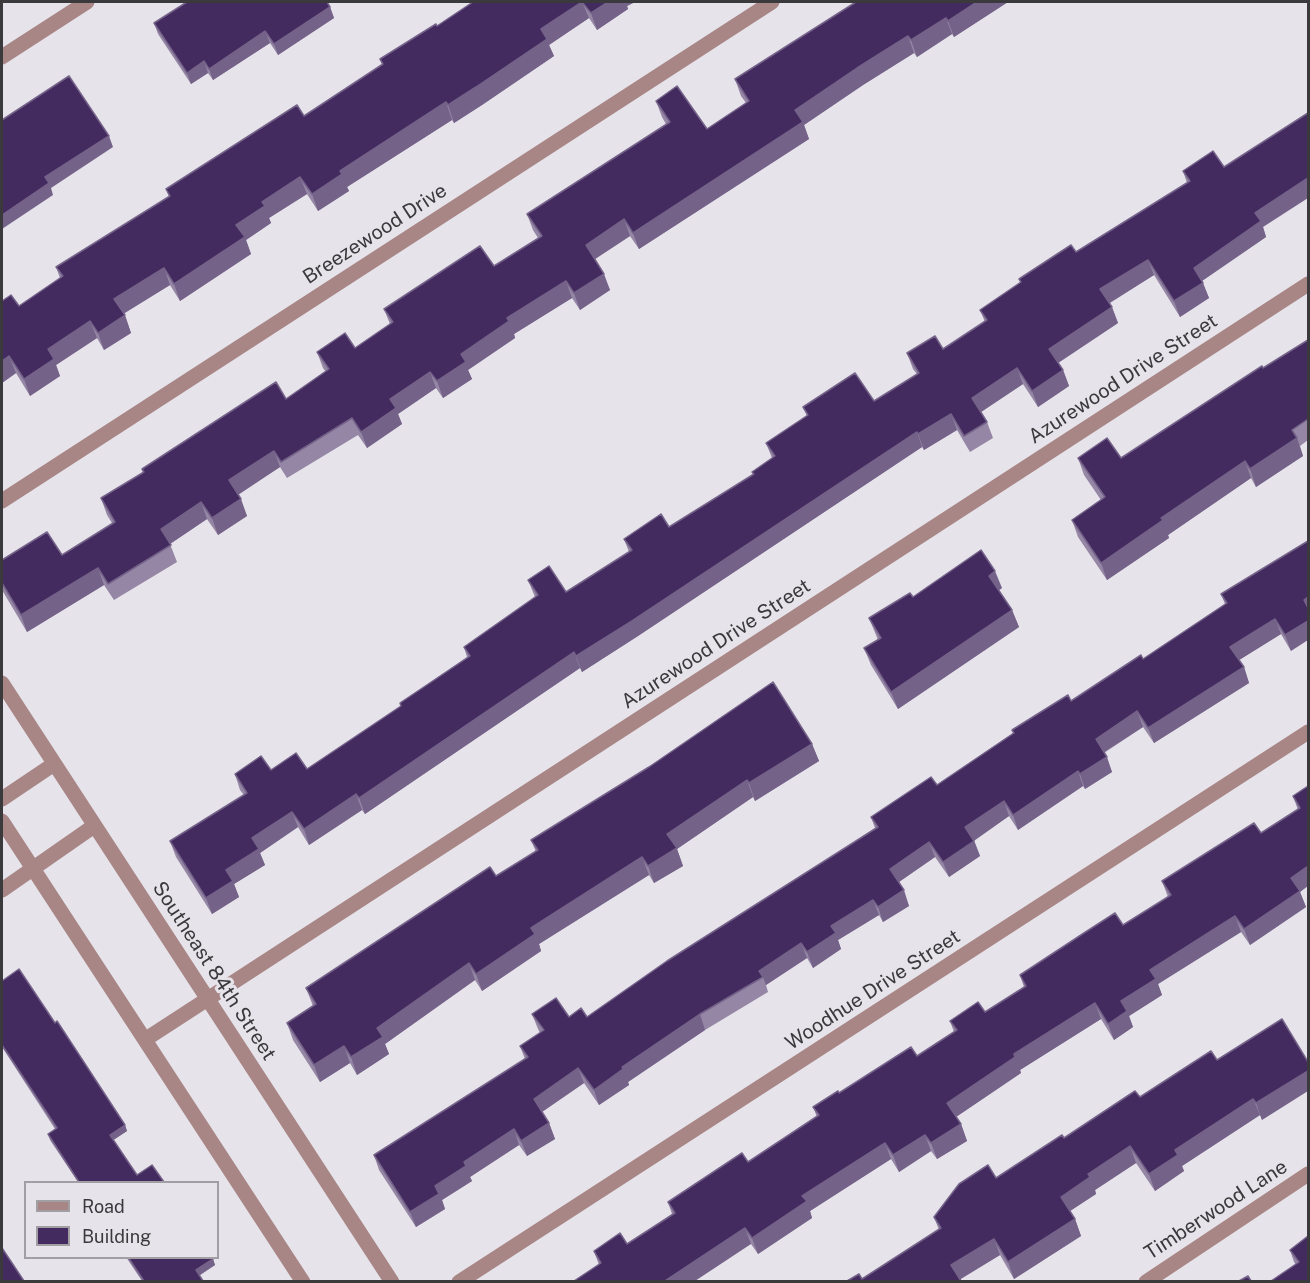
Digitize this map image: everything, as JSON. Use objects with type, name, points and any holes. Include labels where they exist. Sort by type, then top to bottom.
[{"type":"street","points":[[2,57],[87,2]]},
{"type":"street","name":"Breezewood Drive","points":[[2,501],[772,2]]},
{"type":"street","name":"Azurewood Drive Street","points":[[146,1039],[1308,284]]},
{"type":"street","name":"Southeast 84th Street","points":[[2,682],[392,1281]]},
{"type":"street","name":"Woodhue Drive Street","points":[[459,1281],[1308,732]]},
{"type":"street","points":[[2,799],[54,764]]},
{"type":"street","points":[[2,821],[303,1281]]},
{"type":"street","points":[[2,890],[94,826]]},
{"type":"street","name":"Timberwood Lane","points":[[1146,1281],[1308,1174]]},
{"type":"building","points":[[187,2],[327,2],[330,7],[274,44],[265,31],[209,69],[204,61],[187,73],[154,23]]},
{"type":"building","points":[[473,2],[582,2],[541,29],[547,39],[448,105],[446,102],[340,171],[342,174],[312,194],[300,177],[262,202],[265,206],[236,225],[245,237],[174,284],[164,268],[114,299],[125,315],[98,333],[90,321],[48,349],[54,359],[24,379],[9,356],[2,361],[2,301],[11,295],[19,306],[63,276],[56,267],[170,196],[166,189],[297,105],[304,116],[383,64],[380,59]]},
{"type":"building","points":[[582,2],[608,2],[591,13]]},
{"type":"building","points":[[856,2],[977,2],[948,21],[946,18],[911,40],[908,36],[857,68],[795,110],[803,122],[633,233],[624,219],[586,245],[604,274],[574,293],[566,281],[507,318],[509,321],[461,354],[466,362],[437,381],[430,372],[390,399],[396,408],[361,432],[352,418],[281,462],[274,451],[229,480],[241,499],[212,518],[201,502],[161,529],[171,545],[108,584],[98,568],[21,615],[2,583],[2,560],[47,532],[62,555],[115,522],[101,498],[144,472],[142,469],[276,382],[286,399],[329,369],[317,352],[345,333],[355,348],[393,322],[384,309],[480,246],[494,266],[542,236],[527,214],[670,122],[656,101],[677,86],[707,129],[749,101],[735,79]]},
{"type":"building","points":[[69,76],[109,136],[45,177],[49,183],[2,215],[2,120]]},
{"type":"building","points":[[1308,113],[1308,178],[1255,213],[1261,221],[1194,268],[1203,283],[1174,301],[1148,260],[1100,289],[1112,307],[1049,349],[1063,370],[1032,391],[1017,368],[972,398],[987,422],[964,436],[951,414],[918,434],[917,432],[632,621],[576,656],[574,652],[359,798],[356,794],[304,829],[292,812],[252,838],[259,849],[226,870],[233,881],[206,898],[170,841],[247,793],[235,774],[261,756],[271,770],[296,753],[307,769],[470,656],[464,647],[538,595],[528,580],[549,566],[566,592],[632,550],[624,539],[661,514],[669,527],[754,474],[752,472],[775,456],[766,443],[808,415],[803,407],[855,373],[874,401],[919,373],[907,353],[935,336],[943,349],[987,320],[980,310],[1021,282],[1019,279],[1071,245],[1076,252],[1190,181],[1183,171],[1213,151],[1224,167]]},
{"type":"building","points":[[1308,340],[1308,419],[1292,430],[1297,438],[1250,469],[1245,461],[1161,518],[1163,520],[1101,563],[1072,520],[1105,497],[1078,458],[1107,438],[1121,458],[1262,366],[1263,368]]},
{"type":"building","points":[[1308,541],[1308,597],[1304,600],[1308,608],[1308,621],[1285,635],[1275,619],[1230,647],[1244,667],[1148,728],[1137,711],[1096,739],[1107,757],[1080,774],[1078,771],[1013,815],[1004,801],[965,827],[974,841],[943,862],[929,842],[890,869],[904,890],[878,907],[873,900],[831,926],[836,933],[807,952],[801,943],[759,971],[763,977],[700,1014],[622,1067],[623,1069],[594,1090],[578,1068],[534,1099],[549,1123],[521,1141],[514,1129],[464,1162],[466,1166],[435,1186],[439,1194],[410,1212],[374,1155],[528,1057],[520,1046],[544,1030],[532,1014],[556,998],[569,1017],[581,1008],[587,1017],[667,961],[878,827],[871,817],[931,777],[937,785],[1014,733],[1012,730],[1068,695],[1071,701],[1141,655],[1143,659],[1227,603],[1221,594]]},
{"type":"building","points":[[981,550],[995,571],[989,576],[1012,610],[891,692],[864,648],[881,638],[869,618],[910,593],[913,597]]},
{"type":"building","points":[[773,682],[812,744],[749,783],[747,780],[667,834],[677,848],[648,866],[642,857],[531,928],[535,934],[476,974],[469,963],[377,1028],[383,1037],[351,1057],[344,1046],[314,1065],[287,1023],[316,1004],[306,988],[490,867],[496,876],[538,850],[531,840],[649,767]]},
{"type":"building","points":[[1308,786],[1308,866],[1291,878],[1300,891],[1244,929],[1235,916],[1150,970],[1156,979],[1121,1001],[1127,1011],[1108,1024],[1095,1003],[1014,1054],[1015,1057],[947,1103],[961,1124],[931,1143],[925,1135],[893,1155],[885,1143],[802,1196],[807,1201],[752,1238],[745,1228],[665,1281],[574,1281],[601,1263],[594,1251],[620,1233],[627,1244],[675,1213],[668,1202],[742,1153],[748,1162],[819,1115],[813,1107],[911,1047],[917,1056],[957,1030],[950,1021],[978,1002],[985,1012],[1026,986],[1020,975],[1115,913],[1123,925],[1171,895],[1162,881],[1254,823],[1261,833],[1300,808],[1293,796]]},
{"type":"building","points":[[19,969],[55,1023],[57,1021],[125,1125],[110,1135],[137,1175],[152,1165],[163,1181],[78,1181],[48,1134],[57,1128],[2,1045],[2,981]]},
{"type":"building","points":[[1282,1019],[1308,1062],[1308,1071],[1256,1103],[1253,1099],[1175,1150],[1178,1155],[1149,1174],[1130,1146],[1088,1174],[1090,1177],[1061,1197],[1075,1219],[1008,1262],[994,1239],[951,1265],[961,1281],[847,1281],[859,1274],[862,1279],[941,1228],[934,1217],[959,1184],[988,1165],[996,1178],[1062,1135],[1064,1138],[1135,1091],[1140,1097],[1211,1051],[1217,1060]]},
{"type":"building","points":[[1308,1236],[1308,1281],[1271,1281],[1299,1262],[1290,1250]]},
{"type":"building","points":[[2,1248],[24,1281],[2,1281]]},
{"type":"building","points":[[129,1259],[213,1259],[196,1270],[203,1281],[144,1281]]},
{"type":"building","points":[[1248,1276],[1251,1281],[1239,1281]]}]
